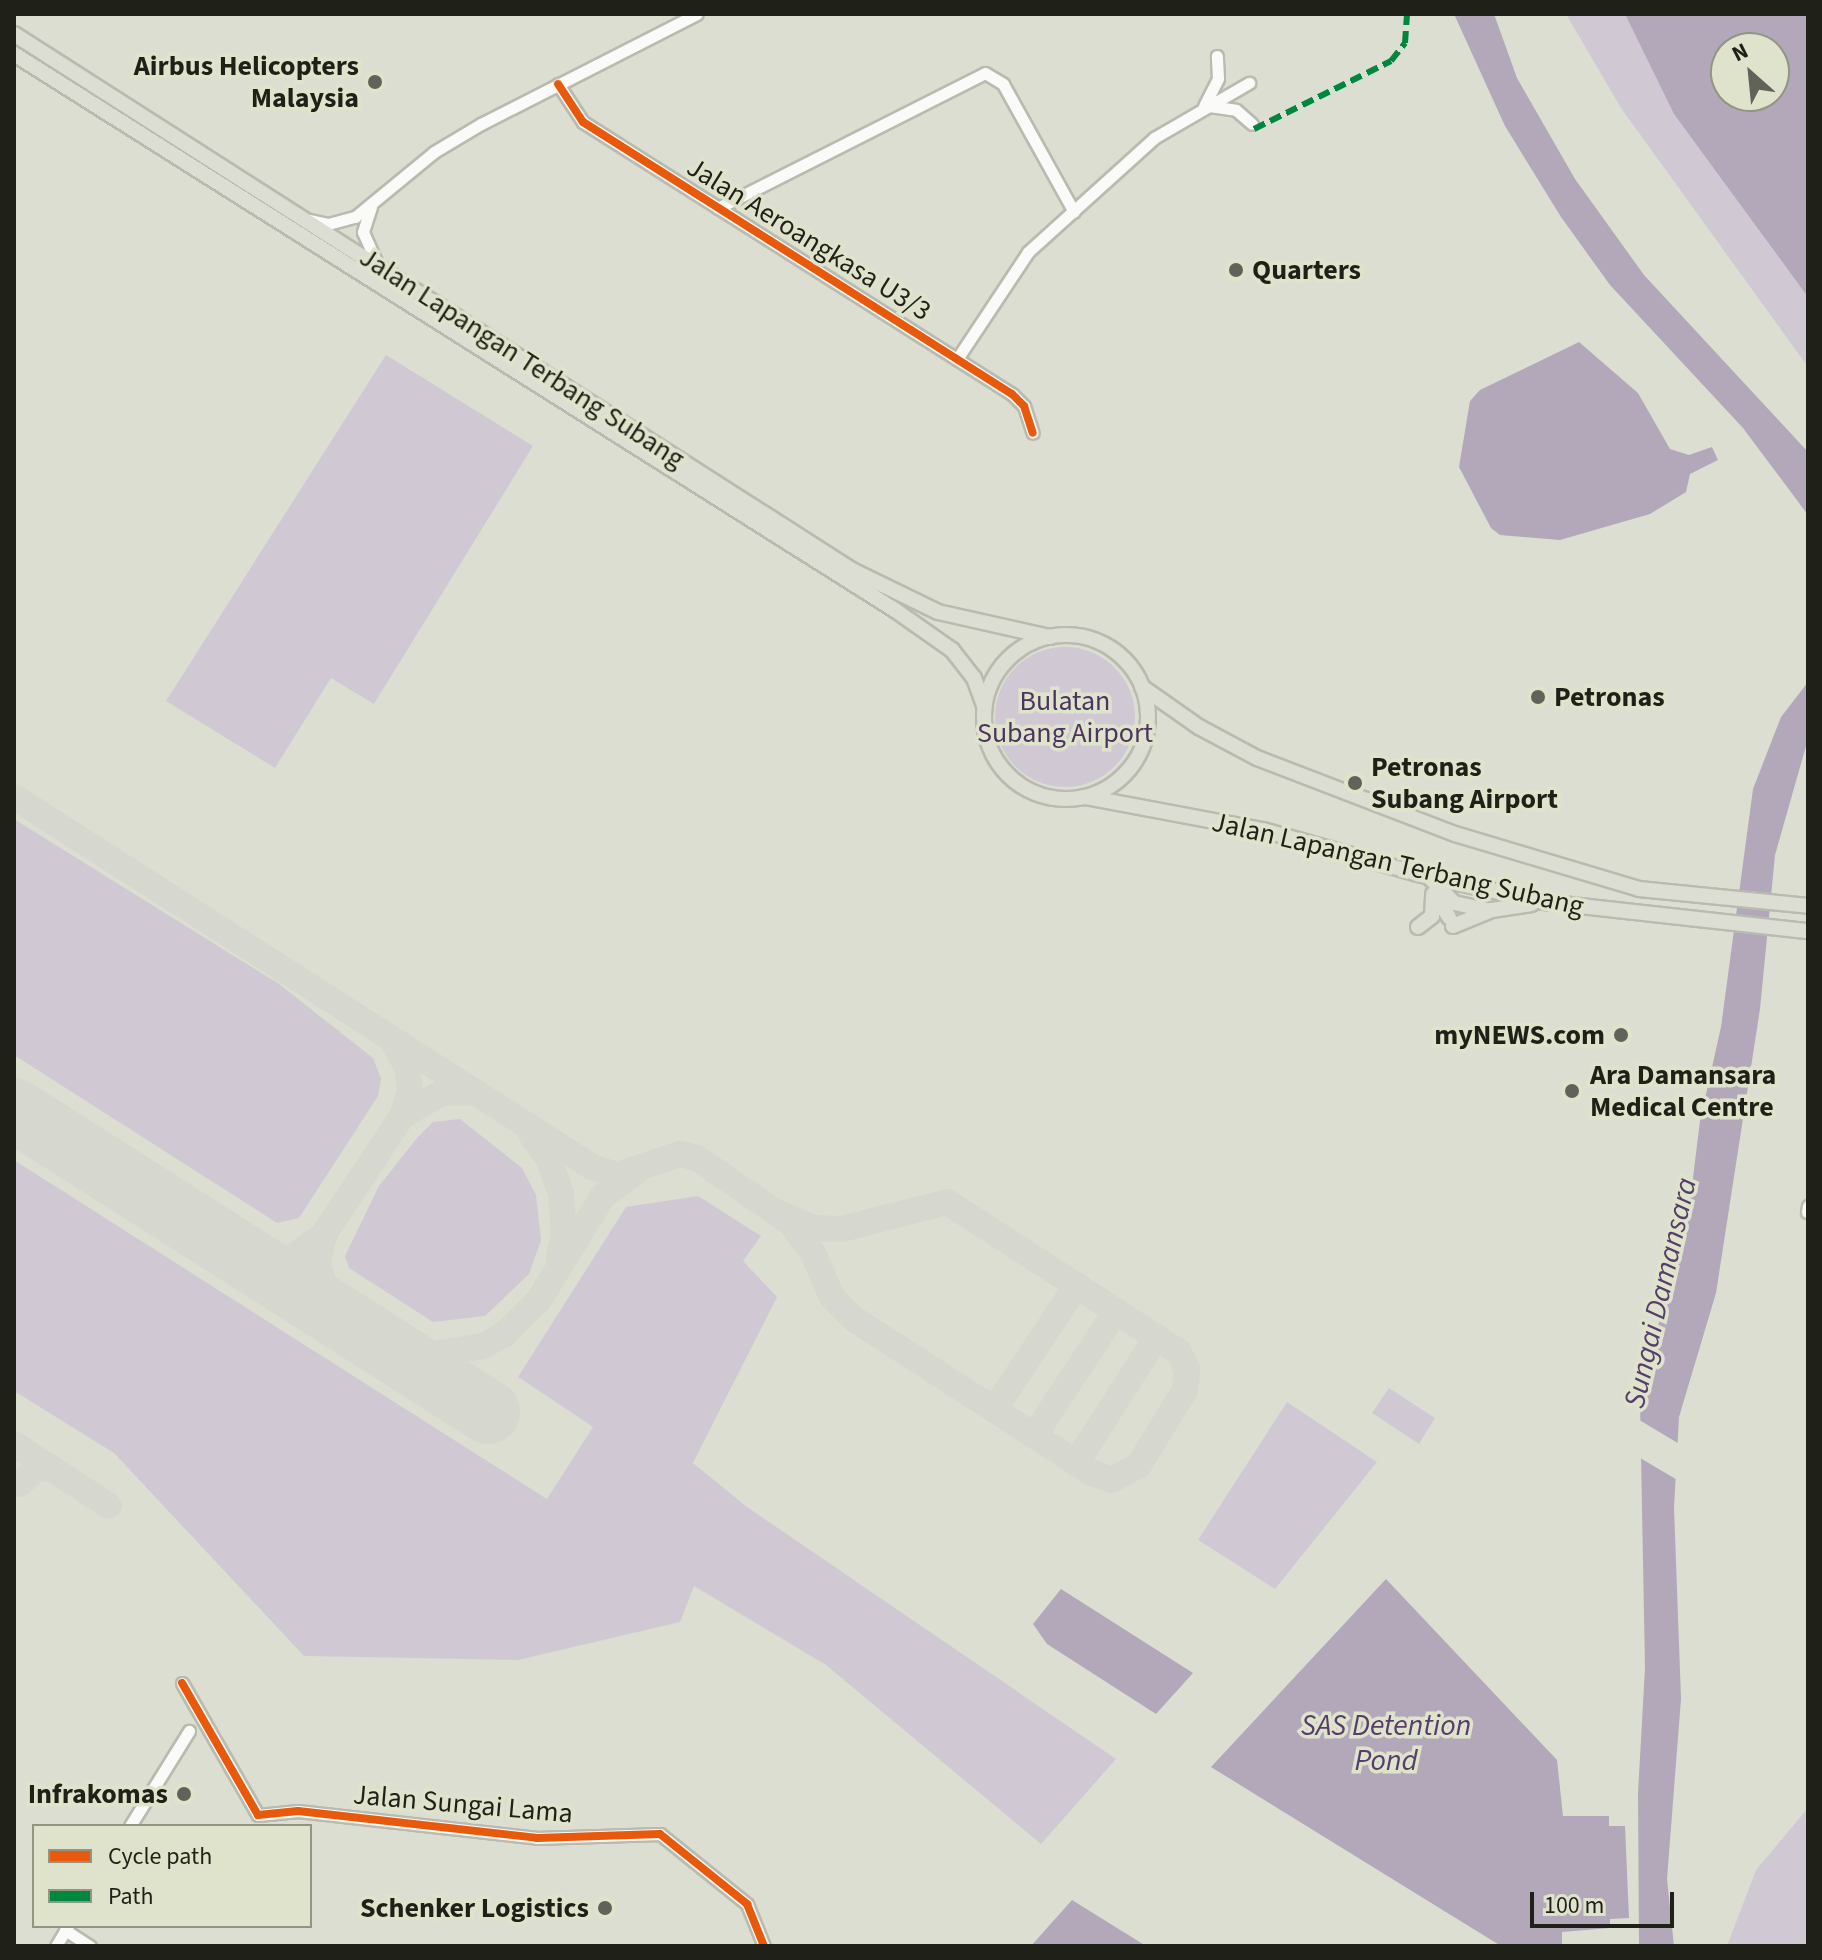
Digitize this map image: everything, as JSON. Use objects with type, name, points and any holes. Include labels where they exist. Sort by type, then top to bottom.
[{"type":"main road","name":"Jalan Lapangan Terbang Subang","points":[[14,34],[852,570],[938,612],[1050,637]]},
{"type":"main road","name":"Jalan Lapangan Terbang Subang","points":[[14,54],[895,610],[952,650],[974,678],[984,706]]},
{"type":"main road","points":[[1050,637],[1079,637],[1111,649],[1142,687],[1147,732],[1139,755],[1107,788],[1086,797],[1040,795],[1011,778],[991,751],[984,706],[1006,661],[1050,637]]},
{"type":"main road","name":"Jalan Lapangan Terbang Subang","points":[[1142,687],[1199,727],[1309,780],[1455,834],[1639,889],[1696,898],[1808,906]]},
{"type":"main road","name":"Jalan Lapangan Terbang Subang","points":[[1086,797],[1263,830],[1428,881],[1544,902],[1698,922],[1808,931]]},
{"type":"main road","points":[[1428,881],[1454,903],[1492,910]]},
{"type":"main road","points":[[1428,881],[1451,921],[1492,910],[1544,902]]},
{"type":"main road","points":[[1418,927],[1432,916],[1428,881]]},
{"type":"street","points":[[305,220],[337,223],[371,207],[434,152],[558,84],[697,14]]},
{"type":"street","points":[[1204,106],[1218,78],[1217,56]]},
{"type":"street","points":[[718,208],[985,73],[1003,84],[1074,212]]},
{"type":"street","points":[[957,359],[1020,262],[1154,138],[1204,106],[1249,83]]},
{"type":"street","name":"Jalan Aeroangkasa U3/3","points":[[558,84],[583,122],[1019,399],[1033,433]]},
{"type":"street","points":[[1204,106],[1236,110],[1252,124]]},
{"type":"street","points":[[371,207],[363,232],[379,267]]},
{"type":"street","name":"Jalan Sungai Lama","points":[[182,1683],[258,1815],[298,1811],[537,1838],[660,1834],[747,1904],[764,1946]]},
{"type":"street","points":[[131,1824],[189,1731]]},
{"type":"street","points":[[56,1946],[67,1928],[90,1946]]},
{"type":"green space","points":[[1566,14],[1808,14],[1808,367],[1621,108]]},
{"type":"green space","points":[[386,355],[533,446],[374,704],[331,678],[275,768],[166,701]]},
{"type":"green space","name":"Bulatan Subang Airport","points":[[1065,647],[1092,652],[1115,667],[1130,690],[1135,717],[1130,744],[1115,767],[1092,782],[1065,787],[1038,782],[1015,767],[1000,744],[995,717],[1000,690],[1015,667],[1038,652]]},
{"type":"green space","points":[[14,819],[279,984],[373,1058],[381,1079],[378,1096],[299,1218],[277,1223],[14,1055]]},
{"type":"green space","points":[[460,1119],[522,1168],[536,1195],[541,1240],[529,1274],[485,1316],[433,1322],[349,1268],[345,1256],[379,1186],[417,1138],[433,1122]]},
{"type":"green space","points":[[14,1160],[547,1499],[593,1427],[518,1377],[626,1207],[698,1196],[761,1236],[743,1261],[777,1297],[693,1463],[747,1507],[1116,1759],[1041,1844],[826,1665],[694,1586],[680,1622],[518,1660],[304,1656],[114,1453],[14,1391]]},
{"type":"green space","points":[[1389,1388],[1435,1418],[1419,1444],[1372,1413]]},
{"type":"green space","points":[[1287,1402],[1377,1462],[1275,1589],[1198,1540]]},
{"type":"green space","points":[[1808,1808],[1808,1946],[1727,1946],[1756,1870]]},
{"type":"water","points":[[1454,14],[1494,14],[1517,78],[1575,179],[1644,275],[1808,452],[1808,515],[1743,428],[1610,285],[1561,217],[1505,126]]},
{"type":"water","points":[[1625,14],[1808,14],[1808,297],[1674,114]]},
{"type":"water","points":[[1579,342],[1638,393],[1670,449],[1689,455],[1712,447],[1718,460],[1690,474],[1686,492],[1650,514],[1560,540],[1500,535],[1491,528],[1459,467],[1470,401],[1480,390]]},
{"type":"water","points":[[1808,682],[1808,739],[1775,855],[1760,1009],[1716,1293],[1679,1417],[1674,1507],[1681,1699],[1667,1879],[1674,1946],[1639,1946],[1638,1793],[1645,1668],[1640,1402],[1650,1350],[1685,1242],[1700,1121],[1721,1027],[1753,789],[1781,717]]},
{"type":"water","name":"SAS Detention Pond","points":[[1386,1579],[1557,1760],[1563,1816],[1609,1816],[1609,1826],[1625,1826],[1629,1918],[1610,1919],[1610,1928],[1562,1932],[1562,1946],[1501,1946],[1211,1767]]},
{"type":"water","points":[[1061,1589],[1193,1673],[1156,1714],[1047,1644],[1033,1624]]},
{"type":"water","points":[[1072,1900],[1146,1946],[1031,1946]]},
{"type":"pier","points":[[1636,1418],[1681,1445],[1679,1481],[1635,1455]]},
{"type":"taxiway","points":[[14,797],[592,1167],[617,1175],[680,1154],[697,1158],[791,1223],[813,1253],[832,1297],[854,1319],[1092,1473],[1112,1480],[1139,1465],[1185,1390],[1187,1370],[1179,1352],[947,1202],[842,1229],[813,1228],[780,1213]]},
{"type":"taxiway","points":[[238,1253],[259,1259],[291,1258],[324,1234],[402,1116],[410,1092],[408,1069],[391,1038]]},
{"type":"taxiway","points":[[402,1116],[443,1092],[474,1093]]},
{"type":"taxiway","points":[[531,1134],[549,1160],[561,1193],[564,1235],[559,1257]]},
{"type":"taxiway","points":[[371,1338],[434,1354],[483,1346],[505,1334],[539,1300],[603,1196],[636,1172]]},
{"type":"taxiway","points":[[324,1234],[318,1263],[332,1313]]},
{"type":"taxiway","points":[[994,1410],[1077,1285]]},
{"type":"taxiway","points":[[1034,1436],[1116,1311]]},
{"type":"taxiway","points":[[1076,1463],[1157,1337]]},
{"type":"taxiway","points":[[14,1444],[109,1506]]},
{"type":"taxiway","points":[[19,1484],[37,1469],[51,1468]]},
{"type":"runway","points":[[14,1110],[488,1412]]},
{"type":"marked path","points":[[1254,129],[1391,61],[1405,43],[1407,14]]},
{"type":"cycle path","points":[[558,84],[583,122],[1012,394],[1024,406],[1033,433]]},
{"type":"cycle path","points":[[182,1683],[258,1815],[298,1811],[537,1838],[660,1834],[747,1904],[764,1946]]},
{"type":"place","name":"Airbus Helicopters Malaysia","points":[[375,82]]},
{"type":"place","name":"Quarters","points":[[1236,270]]},
{"type":"place","name":"Petronas","points":[[1538,697]]},
{"type":"place","name":"Petronas Subang Airport","points":[[1355,783]]},
{"type":"place","name":"myNEWS.com","points":[[1621,1035]]},
{"type":"place","name":"Ara Damansara Medical Centre","points":[[1572,1091]]},
{"type":"place","name":"Infrakomas","points":[[184,1794]]},
{"type":"place","name":"Schenker Logistics","points":[[605,1908]]},
{"type":"water label","name":"Sungai Damansara","points":[[1661,1293]]}]
